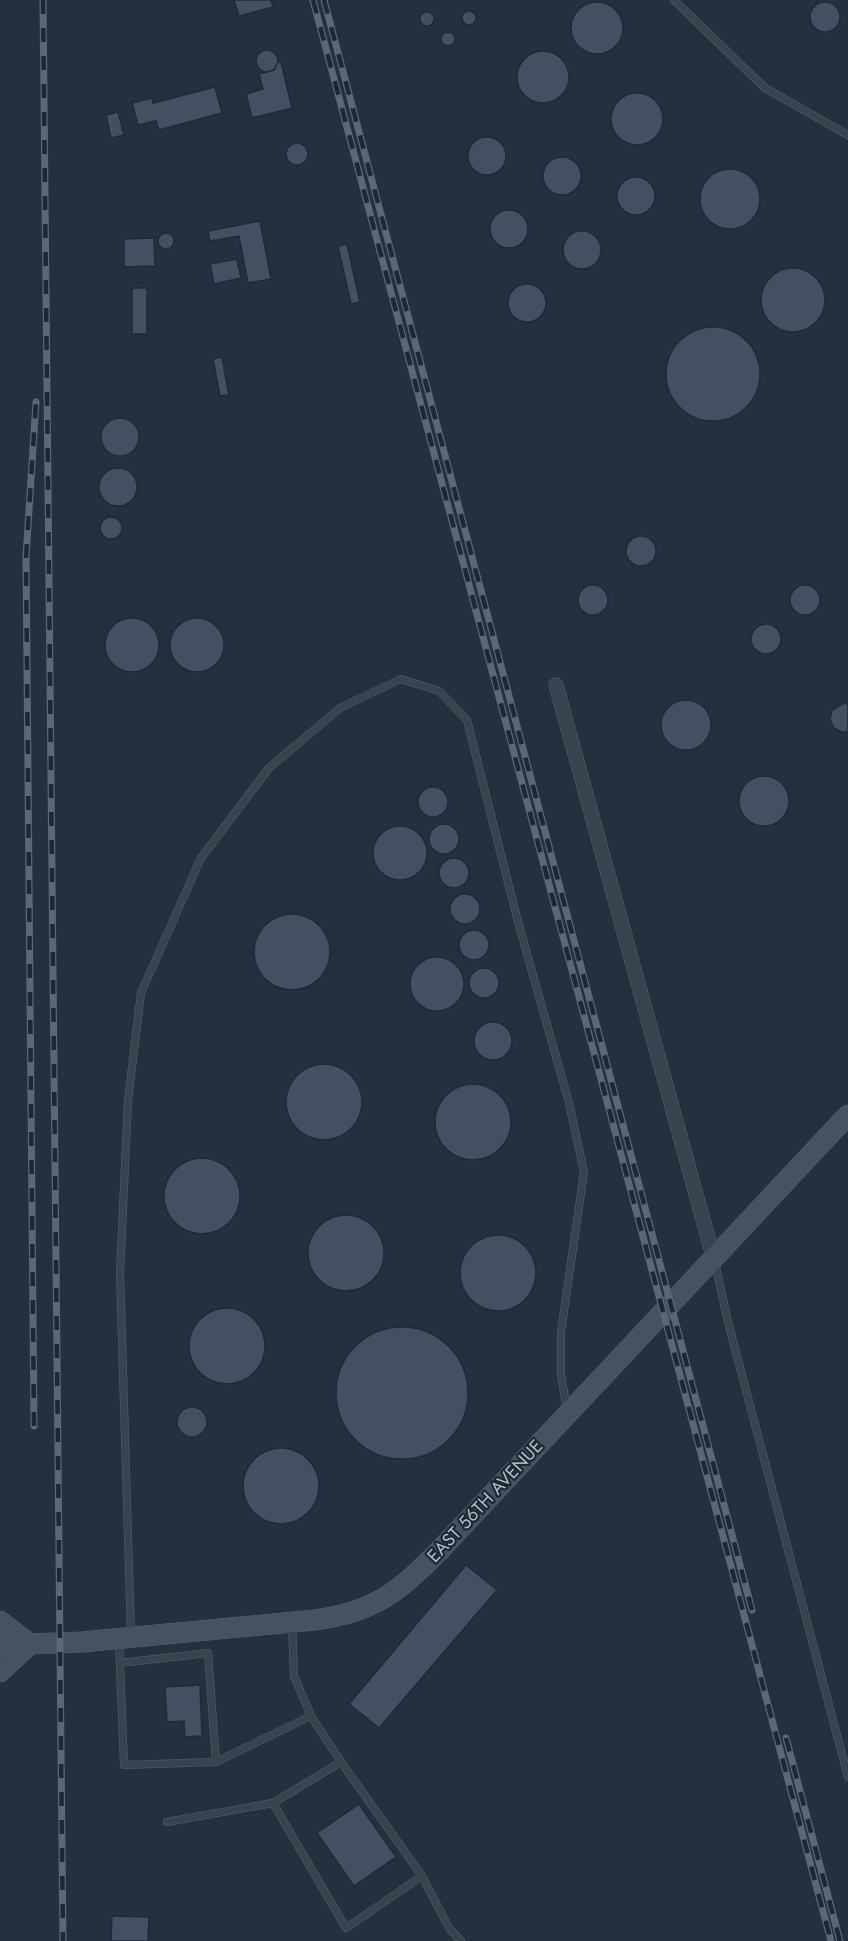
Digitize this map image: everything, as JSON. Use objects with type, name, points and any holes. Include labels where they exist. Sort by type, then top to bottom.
[{"type":"main road","name":"EAST 56TH AVENUE","points":[[0,1645],[125,1638],[292,1622],[345,1616],[370,1608],[392,1594],[440,1550],[848,1114]]},
{"type":"main road","points":[[0,1621],[30,1644],[0,1672]]},
{"type":"street","points":[[556,685],[713,1256]]},
{"type":"lane","points":[[674,0],[765,88],[848,135]]},
{"type":"lane","points":[[311,1716],[216,1762],[124,1765],[120,1662],[125,1638],[120,1273],[128,1100],[141,993],[201,858],[269,768],[340,708],[402,679],[439,691],[467,720],[517,918],[569,1103],[584,1172],[561,1332],[561,1376],[568,1412]]},
{"type":"lane","points":[[713,1256],[728,1322],[848,1777]]},
{"type":"lane","points":[[292,1622],[294,1676],[311,1716],[422,1876],[449,1928],[461,1941]]},
{"type":"lane","points":[[120,1662],[208,1653],[216,1762]]},
{"type":"lane","points":[[167,1822],[273,1803],[341,1762]]},
{"type":"lane","points":[[273,1803],[346,1928],[422,1876]]},
{"type":"building","points":[[234,0],[271,0],[273,7],[239,16]]},
{"type":"building","points":[[592,2],[602,2],[612,6],[619,13],[623,28],[619,43],[612,50],[602,54],[592,54],[582,50],[575,43],[571,33],[571,23],[575,13],[582,6]]},
{"type":"building","points":[[825,2],[831,3],[839,11],[839,23],[831,31],[825,32],[819,31],[811,23],[810,17],[811,11],[819,3]]},
{"type":"building","points":[[466,11],[472,11],[476,18],[472,25],[466,25],[462,21],[462,15]]},
{"type":"building","points":[[424,12],[430,12],[434,19],[430,26],[424,26],[420,22],[420,16]]},
{"type":"building","points":[[445,32],[451,32],[455,39],[451,46],[445,46],[441,42],[441,36]]},
{"type":"building","points":[[267,50],[275,53],[278,61],[275,69],[267,72],[259,69],[256,61],[259,53]]},
{"type":"building","points":[[538,51],[548,51],[558,55],[565,62],[569,77],[565,92],[558,99],[548,103],[538,103],[528,99],[521,92],[517,82],[517,72],[521,62],[528,55]]},
{"type":"building","points":[[278,62],[281,62],[292,108],[252,118],[246,94],[263,89],[259,74],[274,70]]},
{"type":"building","points":[[215,87],[222,113],[159,130],[156,121],[138,125],[132,103],[152,98],[153,103]]},
{"type":"building","points":[[632,93],[642,93],[652,97],[659,104],[663,119],[659,134],[652,141],[642,145],[632,145],[622,141],[615,134],[611,124],[611,114],[615,104],[622,97]]},
{"type":"building","points":[[118,112],[124,135],[111,138],[106,115]]},
{"type":"building","points":[[487,137],[494,138],[500,143],[505,149],[505,163],[500,169],[494,174],[487,175],[480,174],[474,169],[469,163],[468,156],[469,149],[474,143],[480,138]]},
{"type":"building","points":[[297,143],[305,146],[308,154],[305,162],[297,165],[289,162],[286,154],[289,146]]},
{"type":"building","points":[[562,157],[576,162],[581,176],[576,190],[562,195],[548,190],[543,176],[548,162]]},
{"type":"building","points":[[730,169],[747,174],[755,182],[760,199],[755,216],[747,224],[730,229],[713,224],[705,216],[700,199],[705,182],[713,174]]},
{"type":"building","points":[[636,177],[650,182],[655,196],[650,210],[636,215],[622,210],[617,196],[622,182]]},
{"type":"building","points":[[509,210],[523,215],[528,229],[523,243],[509,248],[495,243],[490,229],[495,215]]},
{"type":"building","points":[[260,221],[271,279],[248,283],[239,236],[210,241],[208,231]]},
{"type":"building","points":[[582,231],[589,232],[595,237],[600,243],[600,257],[595,263],[589,268],[582,269],[575,268],[569,263],[564,257],[563,250],[564,243],[569,237],[575,232]]},
{"type":"building","points":[[166,233],[174,241],[166,249],[158,241]]},
{"type":"building","points":[[154,238],[155,266],[124,267],[124,239]]},
{"type":"building","points":[[347,244],[360,302],[351,304],[338,246]]},
{"type":"building","points":[[237,259],[241,278],[214,284],[210,264]]},
{"type":"building","points":[[793,268],[811,274],[819,282],[825,300],[819,318],[811,326],[793,332],[775,326],[767,318],[761,300],[767,282],[775,274]]},
{"type":"building","points":[[527,284],[541,289],[546,303],[541,317],[527,322],[513,317],[508,303],[513,289]]},
{"type":"building","points":[[132,288],[147,288],[147,334],[132,334]]},
{"type":"building","points":[[704,327],[722,327],[747,340],[757,356],[760,374],[757,392],[747,408],[722,421],[704,421],[679,408],[666,383],[666,365],[679,340]]},
{"type":"building","points":[[222,357],[229,395],[220,396],[213,359]]},
{"type":"building","points":[[120,418],[134,423],[139,437],[134,451],[120,456],[106,451],[101,437],[106,423]]},
{"type":"building","points":[[118,468],[132,473],[137,487],[132,501],[118,506],[104,501],[99,487],[104,473]]},
{"type":"building","points":[[111,517],[119,520],[122,528],[119,536],[111,539],[103,536],[100,528],[103,520]]},
{"type":"building","points":[[641,536],[647,537],[655,545],[655,557],[647,565],[641,566],[635,565],[627,557],[626,551],[627,545],[635,537]]},
{"type":"building","points":[[593,585],[599,586],[607,594],[607,606],[599,614],[593,615],[587,614],[579,606],[578,600],[579,594],[587,586]]},
{"type":"building","points":[[805,585],[811,586],[819,594],[819,606],[811,614],[805,615],[799,614],[791,606],[790,600],[791,594],[799,586]]},
{"type":"building","points":[[127,618],[137,618],[147,622],[155,630],[159,645],[155,660],[147,668],[137,672],[127,672],[117,668],[109,660],[105,650],[105,640],[109,630],[117,622]]},
{"type":"building","points":[[192,618],[202,618],[212,622],[220,630],[224,645],[220,660],[212,668],[202,672],[192,672],[182,668],[174,660],[170,650],[170,640],[174,630],[182,622]]},
{"type":"building","points":[[766,624],[776,629],[781,639],[776,649],[766,654],[756,649],[751,639],[756,629]]},
{"type":"building","points":[[681,700],[691,700],[704,707],[711,720],[711,730],[704,743],[691,750],[681,750],[672,746],[665,739],[661,730],[661,720],[665,711],[672,704]]},
{"type":"building","points":[[844,703],[848,704],[848,732],[834,728],[830,720],[832,710]]},
{"type":"building","points":[[759,776],[769,776],[782,783],[789,796],[789,806],[782,819],[769,826],[759,826],[750,822],[743,815],[739,806],[739,796],[743,787],[750,780]]},
{"type":"building","points":[[433,787],[439,788],[447,796],[447,808],[439,816],[433,817],[427,816],[419,808],[418,802],[419,796],[427,788]]},
{"type":"building","points":[[444,824],[450,825],[458,833],[458,845],[450,853],[444,854],[438,853],[430,845],[429,839],[430,833],[438,825]]},
{"type":"building","points":[[395,826],[405,826],[415,830],[423,838],[427,853],[423,868],[415,876],[405,880],[395,880],[385,876],[377,868],[373,858],[373,848],[377,838],[385,830]]},
{"type":"building","points":[[454,858],[460,859],[468,867],[468,879],[460,887],[454,888],[448,887],[440,879],[439,873],[440,867],[448,859]]},
{"type":"building","points":[[465,894],[471,895],[479,903],[479,915],[471,923],[465,924],[459,923],[451,915],[450,909],[451,903],[459,895]]},
{"type":"building","points":[[292,914],[307,917],[319,925],[327,937],[330,952],[327,967],[319,979],[307,987],[292,990],[277,987],[265,979],[257,967],[254,952],[257,937],[265,925],[277,917]]},
{"type":"building","points":[[474,930],[480,931],[488,939],[488,951],[480,959],[474,960],[468,959],[460,951],[459,945],[460,939],[468,931]]},
{"type":"building","points":[[432,957],[442,957],[452,961],[460,969],[464,984],[460,999],[452,1007],[442,1011],[432,1011],[422,1007],[414,999],[410,989],[410,979],[414,969],[422,961]]},
{"type":"building","points":[[484,968],[494,973],[499,983],[494,993],[484,998],[474,993],[469,983],[474,973]]},
{"type":"building","points":[[493,1022],[507,1027],[512,1041],[507,1055],[493,1060],[479,1055],[474,1041],[479,1027]]},
{"type":"building","points":[[324,1064],[339,1067],[351,1075],[359,1087],[362,1102],[359,1117],[351,1129],[339,1137],[324,1140],[309,1137],[297,1129],[289,1117],[286,1102],[289,1087],[297,1075],[309,1067]]},
{"type":"building","points":[[473,1084],[488,1087],[500,1095],[508,1107],[511,1122],[508,1137],[500,1149],[488,1157],[473,1160],[458,1157],[446,1149],[438,1137],[435,1122],[438,1107],[446,1095],[458,1087]]},
{"type":"building","points":[[202,1158],[217,1161],[229,1169],[237,1181],[240,1196],[237,1211],[229,1223],[217,1231],[202,1234],[187,1231],[175,1223],[167,1211],[164,1196],[167,1181],[175,1169],[187,1161]]},
{"type":"building","points":[[346,1215],[361,1218],[373,1226],[381,1238],[384,1253],[381,1268],[373,1280],[361,1288],[346,1291],[331,1288],[319,1280],[311,1268],[308,1253],[311,1238],[319,1226],[331,1218]]},
{"type":"building","points":[[498,1235],[513,1238],[525,1246],[533,1258],[536,1273],[533,1288],[525,1300],[513,1308],[498,1311],[483,1308],[471,1300],[463,1288],[460,1273],[463,1258],[471,1246],[483,1238]]},
{"type":"building","points":[[227,1308],[242,1311],[254,1319],[262,1331],[265,1346],[262,1361],[254,1373],[242,1381],[227,1384],[212,1381],[200,1373],[192,1361],[189,1346],[192,1331],[200,1319],[212,1311]]},
{"type":"building","points":[[402,1327],[427,1332],[448,1347],[463,1368],[468,1393],[463,1418],[448,1439],[427,1454],[402,1459],[377,1454],[356,1439],[341,1418],[336,1393],[341,1368],[356,1347],[377,1332]]},
{"type":"building","points":[[192,1407],[198,1408],[206,1416],[206,1428],[198,1436],[192,1437],[186,1436],[178,1428],[177,1422],[178,1416],[186,1408]]},
{"type":"building","points":[[281,1448],[296,1451],[308,1459],[316,1471],[319,1486],[316,1501],[308,1513],[296,1521],[281,1524],[266,1521],[254,1513],[246,1501],[243,1486],[246,1471],[254,1459],[266,1451]]},
{"type":"building","points":[[466,1565],[497,1590],[379,1728],[349,1704]]},
{"type":"building","points":[[200,1685],[202,1736],[185,1737],[184,1721],[167,1722],[165,1687]]},
{"type":"building","points":[[359,1804],[396,1857],[354,1886],[317,1833]]},
{"type":"building","points":[[112,1916],[149,1917],[148,1941],[111,1941]]},
{"type":"railway","points":[[43,0],[63,1941]]},
{"type":"railway","points":[[313,0],[831,1941]]},
{"type":"railway","points":[[324,0],[752,1610]]},
{"type":"railway","points":[[34,1426],[26,557],[36,402]]},
{"type":"railway","points":[[786,1738],[840,1941]]}]
